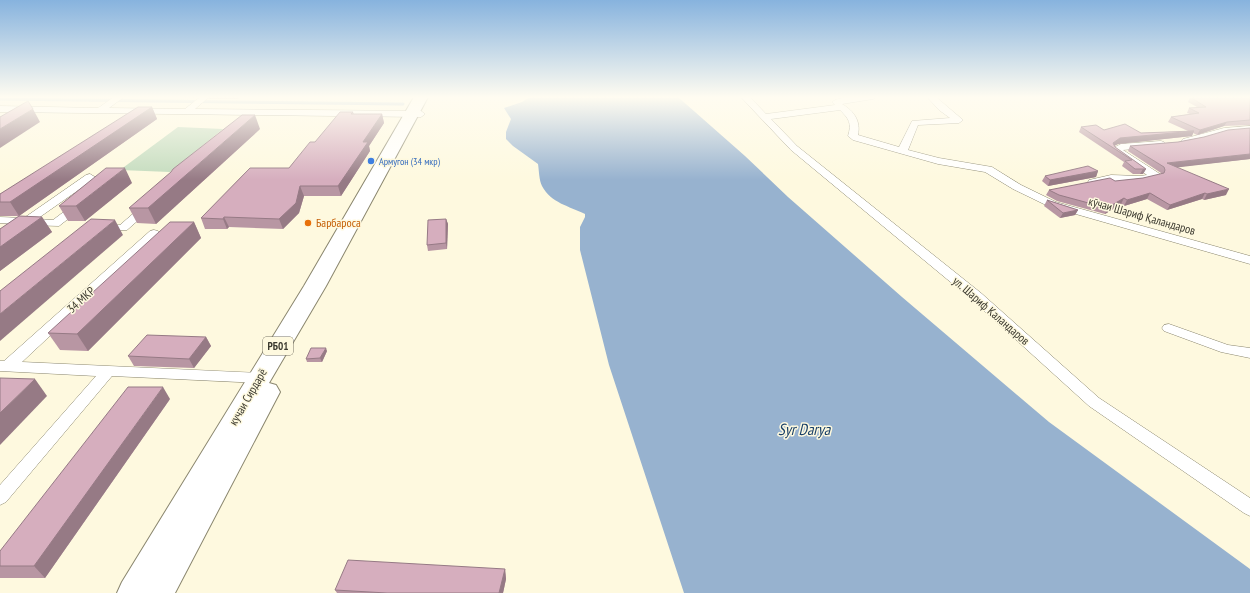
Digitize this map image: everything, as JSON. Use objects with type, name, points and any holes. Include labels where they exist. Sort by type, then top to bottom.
[{"type":"highway","name":"кучаи Сирдарё","points":[[134,593],[259,378],[410,125]]},
{"type":"highway","name":"РБ01","points":[[158,593],[274,379],[340,263],[411,125]]},
{"type":"street","name":"ул. Шариф Каландаров","points":[[771,125],[794,148],[976,296],[1094,402],[1250,508]]},
{"type":"street","name":"кӯчаи Шариф Қаландаров","points":[[856,125],[853,136],[856,138],[938,161],[988,169],[1028,193],[1052,204],[1250,260]]},
{"type":"street","points":[[902,152],[913,125]]},
{"type":"street","name":"кӯчаи Шариф Қаландаров","points":[[1084,184],[1111,178],[1140,179],[1156,176],[1116,149],[1121,146],[1172,143],[1201,138],[1224,131],[1250,129]]},
{"type":"street","points":[[0,240],[90,177]]},
{"type":"street","points":[[1028,193],[1049,190]]},
{"type":"street","points":[[92,230],[123,228],[157,199]]},
{"type":"street","points":[[0,220],[55,224],[84,201]]},
{"type":"street","name":"34 МКР","points":[[4,366],[154,233]]},
{"type":"street","points":[[1169,328],[1226,349],[1250,353]]},
{"type":"street","points":[[4,366],[259,378]]},
{"type":"street","points":[[0,497],[109,370]]},
{"type":"green space","points":[[178,127],[223,129],[170,172],[120,170]]},
{"type":"water","name":"Syr Darya","points":[[509,125],[709,125],[788,197],[902,297],[1049,422],[1250,569],[1250,593],[684,593],[609,365],[580,250],[580,227],[585,214],[555,200],[546,192],[541,184],[538,164],[513,146],[506,139],[506,132]]},
{"type":"building","points":[[0,125],[7,125],[0,129]]},
{"type":"building","points":[[110,125],[126,125],[10,202],[0,202],[0,194]]},
{"type":"building","points":[[230,125],[244,125],[148,208],[129,208],[173,169]]},
{"type":"building","points":[[329,125],[375,125],[363,142],[368,142],[338,186],[300,186],[296,203],[279,219],[224,217],[223,219],[201,218],[250,168],[289,168],[310,142],[315,142]]},
{"type":"building","points":[[1096,125],[1104,130],[1126,125],[1141,133],[1194,131],[1120,138],[1113,143],[1115,147],[1146,169],[1135,169],[1125,161],[1132,160],[1081,127]]},
{"type":"building","points":[[1188,125],[1218,125],[1200,130]]},
{"type":"building","points":[[1250,128],[1250,154],[1167,163],[1229,189],[1207,194],[1205,193],[1170,205],[1150,193],[1127,200],[1124,198],[1107,208],[1059,195],[1049,190],[1110,178],[1115,181],[1143,178],[1164,173],[1164,167],[1130,146],[1178,142],[1204,137],[1228,130]]},
{"type":"building","points":[[1088,166],[1098,171],[1050,180],[1045,176]]},
{"type":"building","points":[[106,168],[125,168],[76,206],[59,206]]},
{"type":"building","points":[[1047,200],[1078,210],[1063,213]]},
{"type":"building","points":[[19,216],[42,217],[0,247],[0,229]]},
{"type":"building","points":[[91,219],[115,220],[0,314],[0,291]]},
{"type":"building","points":[[446,219],[446,243],[427,245],[428,220]]},
{"type":"building","points":[[170,222],[194,222],[77,334],[48,333]]},
{"type":"building","points":[[147,335],[206,337],[189,359],[128,356]]},
{"type":"building","points":[[311,348],[326,348],[320,358],[306,359]]},
{"type":"building","points":[[0,378],[35,379],[0,413]]},
{"type":"building","points":[[128,387],[163,387],[34,566],[0,566],[0,551]]},
{"type":"building","points":[[348,560],[505,569],[499,593],[387,593],[335,590]]},
{"type":"place","name":"Армугон (34 мкр)","points":[[371,161]]},
{"type":"place","name":"Барбароса","points":[[308,223]]}]
